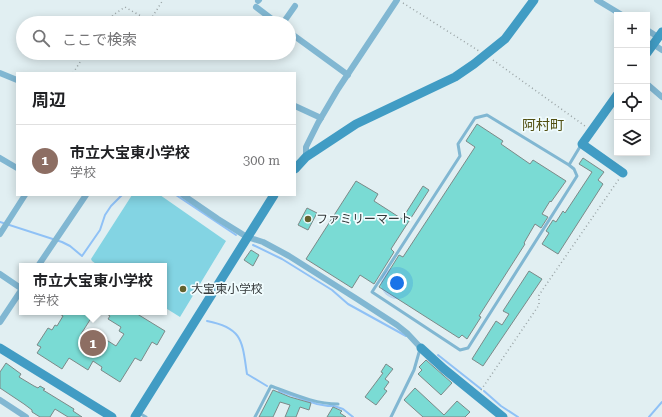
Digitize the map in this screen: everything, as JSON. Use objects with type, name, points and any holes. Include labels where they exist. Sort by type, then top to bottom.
[{"type":"street","points":[[306,157],[306,146],[321,118],[398,0]]},
{"type":"street","points":[[296,168],[306,157],[356,124],[455,76],[486,55],[505,39],[534,0]]},
{"type":"street","points":[[597,0],[617,12]]},
{"type":"street","points":[[258,3],[270,16]]},
{"type":"street","points":[[288,16],[295,6]]},
{"type":"street","points":[[296,37],[348,75]]},
{"type":"street","points":[[658,37],[662,50]]},
{"type":"street","points":[[650,49],[658,37]]},
{"type":"street","points":[[0,73],[16,80]]},
{"type":"street","points":[[650,87],[662,97]]},
{"type":"street","points":[[614,99],[582,144],[623,173]]},
{"type":"street","points":[[296,106],[321,118]]},
{"type":"street","points":[[0,158],[16,167]]},
{"type":"street","points":[[0,234],[24,196]]},
{"type":"street","points":[[40,263],[85,196]]},
{"type":"street","points":[[184,196],[247,237],[263,242],[289,256],[397,325],[444,369],[503,417]]},
{"type":"street","points":[[139,415],[273,196]]},
{"type":"street","points":[[0,274],[19,287]]},
{"type":"street","points":[[0,322],[19,294]]},
{"type":"street","points":[[0,348],[112,417]]},
{"type":"street","points":[[0,400],[26,417]]},
{"type":"lane","points":[[487,114],[569,165],[574,169],[577,176],[468,348],[460,350],[372,292],[460,156],[458,144],[475,118],[487,114]]},
{"type":"lane","points":[[569,165],[582,144]]},
{"type":"lane","points":[[391,417],[414,370],[421,348]]},
{"type":"lane","points":[[256,417],[271,386],[297,396],[327,404],[338,404]]},
{"type":"path","points":[[153,16],[163,0]]},
{"type":"path","points":[[398,0],[486,55],[592,131]]},
{"type":"path","points":[[113,16],[125,7],[141,16]]},
{"type":"path","points":[[74,72],[81,60]]},
{"type":"path","points":[[477,396],[539,305],[539,295],[623,173]]},
{"type":"shaded area","points":[[131,196],[161,196],[226,241],[180,317],[167,309],[167,263],[95,263],[91,259]]},
{"type":"building","points":[[477,124],[503,141],[501,144],[530,164],[533,160],[566,181],[542,214],[548,217],[541,228],[535,224],[524,243],[525,244],[479,316],[481,317],[467,339],[462,335],[459,338],[379,287],[399,255],[403,257],[475,147],[466,141]]},
{"type":"building","points":[[583,158],[604,172],[598,180],[603,184],[558,254],[542,244],[549,233],[546,231],[553,220],[556,222],[563,211],[565,213],[592,172],[579,164]]},
{"type":"building","points":[[356,181],[378,194],[374,201],[402,219],[423,186],[429,190],[391,249],[394,252],[374,284],[360,275],[352,288],[306,259]]},
{"type":"building","name":"ファミリーマート","points":[[307,208],[317,213],[308,230],[298,225]]},
{"type":"building","points":[[251,250],[259,255],[253,266],[244,260]]},
{"type":"building","points":[[529,271],[542,279],[483,366],[472,359],[496,321],[502,325],[509,314],[503,311]]},
{"type":"building","points":[[62,315],[93,315],[81,334],[92,341],[97,334],[116,346],[124,334],[119,331],[121,327],[108,319],[110,316],[108,315],[139,315],[165,331],[157,345],[152,342],[141,361],[135,358],[120,382],[101,370],[102,367],[93,361],[88,370],[69,358],[62,369],[37,353],[41,347],[37,345],[48,328],[52,330],[55,325],[57,326],[63,316]]},
{"type":"building","points":[[426,360],[452,383],[441,395],[418,374],[422,370],[419,367]]},
{"type":"building","points":[[6,363],[21,374],[19,377],[38,388],[40,386],[45,389],[43,390],[74,409],[73,411],[82,417],[68,417],[55,409],[50,417],[40,417],[32,412],[32,410],[24,404],[0,388],[0,372]]},
{"type":"building","points":[[386,364],[393,369],[385,379],[389,382],[384,389],[387,391],[376,405],[365,397],[383,373],[381,372]]},
{"type":"building","points":[[415,388],[444,415],[457,401],[470,412],[465,417],[423,417],[404,400]]},
{"type":"building","points":[[273,390],[311,403],[309,410],[300,407],[296,417],[285,417],[290,405],[280,402],[273,417],[259,417]]},
{"type":"building","points":[[333,407],[342,411],[340,413],[346,417],[327,417]]},
{"type":"waterway","points":[[0,222],[62,242],[70,246],[82,256],[100,230],[105,215],[111,206],[121,196]]},
{"type":"waterway","points":[[178,196],[236,235]]},
{"type":"waterway","points":[[253,245],[282,259],[332,290],[348,304],[406,336]]},
{"type":"waterway","points":[[207,321],[219,324],[234,332],[242,345],[247,374],[267,386]]},
{"type":"waterway","points":[[438,355],[481,389]]},
{"type":"waterway","points":[[279,391],[317,404],[334,406],[343,409],[353,417]]},
{"type":"waterway","points":[[484,391],[501,406],[518,417]]},
{"type":"waterway","points":[[649,417],[662,402]]},
{"type":"place","name":"ファミリーマート","points":[[308,219]]},
{"type":"place","name":"大宝東小学校","points":[[183,289]]},
{"type":"place","name":"市立大宝東小学校","points":[[93,343]]},
{"type":"district","name":"阿村町","points":[[543,125]]}]
